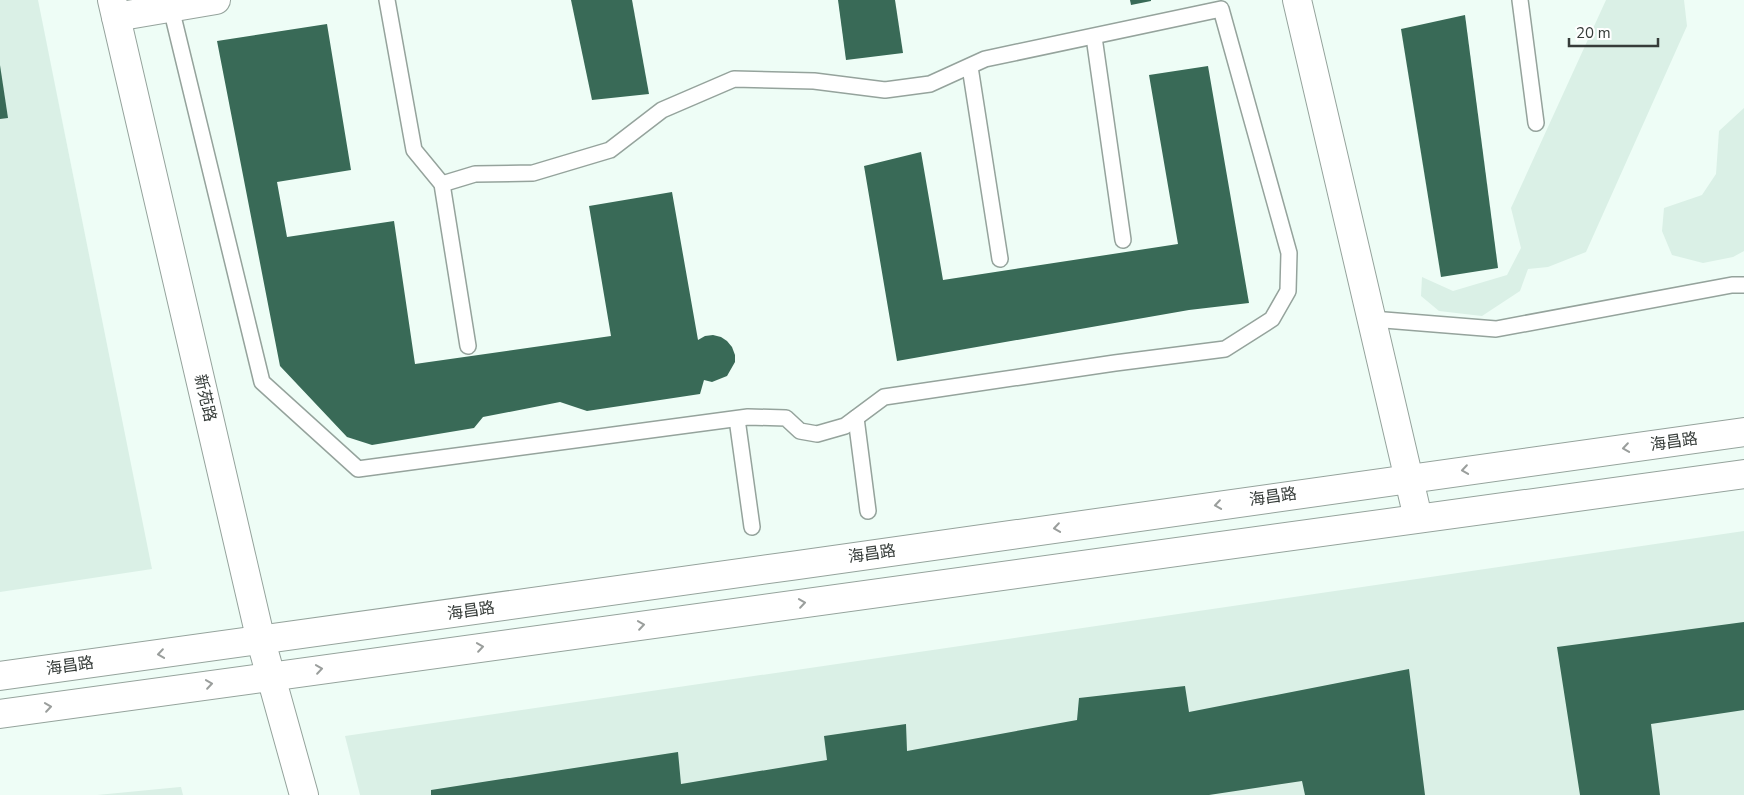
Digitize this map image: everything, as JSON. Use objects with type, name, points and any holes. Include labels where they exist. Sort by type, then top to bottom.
[{"type":"main road","points":[[114,8],[171,8],[216,0]]},
{"type":"main road","points":[[1301,1],[1418,518]]},
{"type":"main road","name":"新苑路","points":[[114,8],[261,641],[304,795]]},
{"type":"main road","name":"海昌路","points":[[0,676],[261,641],[1744,432]]},
{"type":"main road","points":[[0,714],[1744,474]]},
{"type":"lane","points":[[387,0],[414,150],[442,184],[468,346]]},
{"type":"lane","points":[[1520,0],[1536,123]]},
{"type":"lane","points":[[171,8],[262,382],[358,469],[748,417],[786,418],[800,431],[817,434],[845,426],[884,397],[1115,363],[1225,350],[1272,319],[1288,291],[1289,254],[1221,9],[985,59],[930,84],[885,90],[814,81],[734,79],[662,110],[610,150],[533,173],[475,174],[442,184]]},
{"type":"lane","points":[[1094,37],[1123,240]]},
{"type":"lane","points":[[970,67],[1000,258]]},
{"type":"lane","points":[[1372,319],[1496,329],[1732,285],[1744,285]]},
{"type":"lane","points":[[737,418],[752,527]]},
{"type":"lane","points":[[856,418],[868,511]]},
{"type":"shaded area","points":[[0,0],[38,0],[152,569],[0,592]]},
{"type":"shaded area","points":[[1606,0],[1684,0],[1687,26],[1586,252],[1548,267],[1528,269],[1520,291],[1482,316],[1439,311],[1421,296],[1422,277],[1453,291],[1507,275],[1521,248],[1511,208]]},
{"type":"shaded area","points":[[1744,108],[1744,251],[1733,257],[1703,263],[1672,255],[1662,231],[1664,208],[1702,195],[1716,174],[1719,131]]},
{"type":"shaded area","points":[[1744,531],[1744,795],[360,795],[345,736]]},
{"type":"shaded area","points":[[180,787],[183,795],[97,795]]},
{"type":"building","points":[[571,0],[632,0],[649,94],[592,100]]},
{"type":"building","points":[[838,0],[895,0],[903,53],[846,60]]},
{"type":"building","points":[[1130,0],[1151,0],[1151,1],[1131,5]]},
{"type":"building","points":[[1465,15],[1498,268],[1441,277],[1401,29]]},
{"type":"building","points":[[327,24],[351,170],[277,182],[287,237],[394,221],[415,364],[611,336],[589,206],[672,192],[698,340],[705,336],[713,335],[721,337],[732,347],[735,362],[727,376],[712,382],[704,380],[700,394],[587,411],[560,402],[483,417],[474,428],[372,445],[347,437],[280,366],[217,41]]},
{"type":"building","points":[[0,65],[8,118],[0,119]]},
{"type":"building","points":[[1208,66],[1249,303],[1189,310],[897,361],[864,166],[921,152],[943,280],[1178,244],[1149,75]]},
{"type":"building","points":[[1744,622],[1744,710],[1651,724],[1660,795],[1580,795],[1557,647]]},
{"type":"building","points":[[1409,669],[1425,795],[1305,795],[1302,781],[1209,795],[431,795],[431,790],[678,752],[681,784],[827,760],[824,736],[906,724],[907,751],[1077,720],[1079,698],[1185,686],[1189,712]]}]
